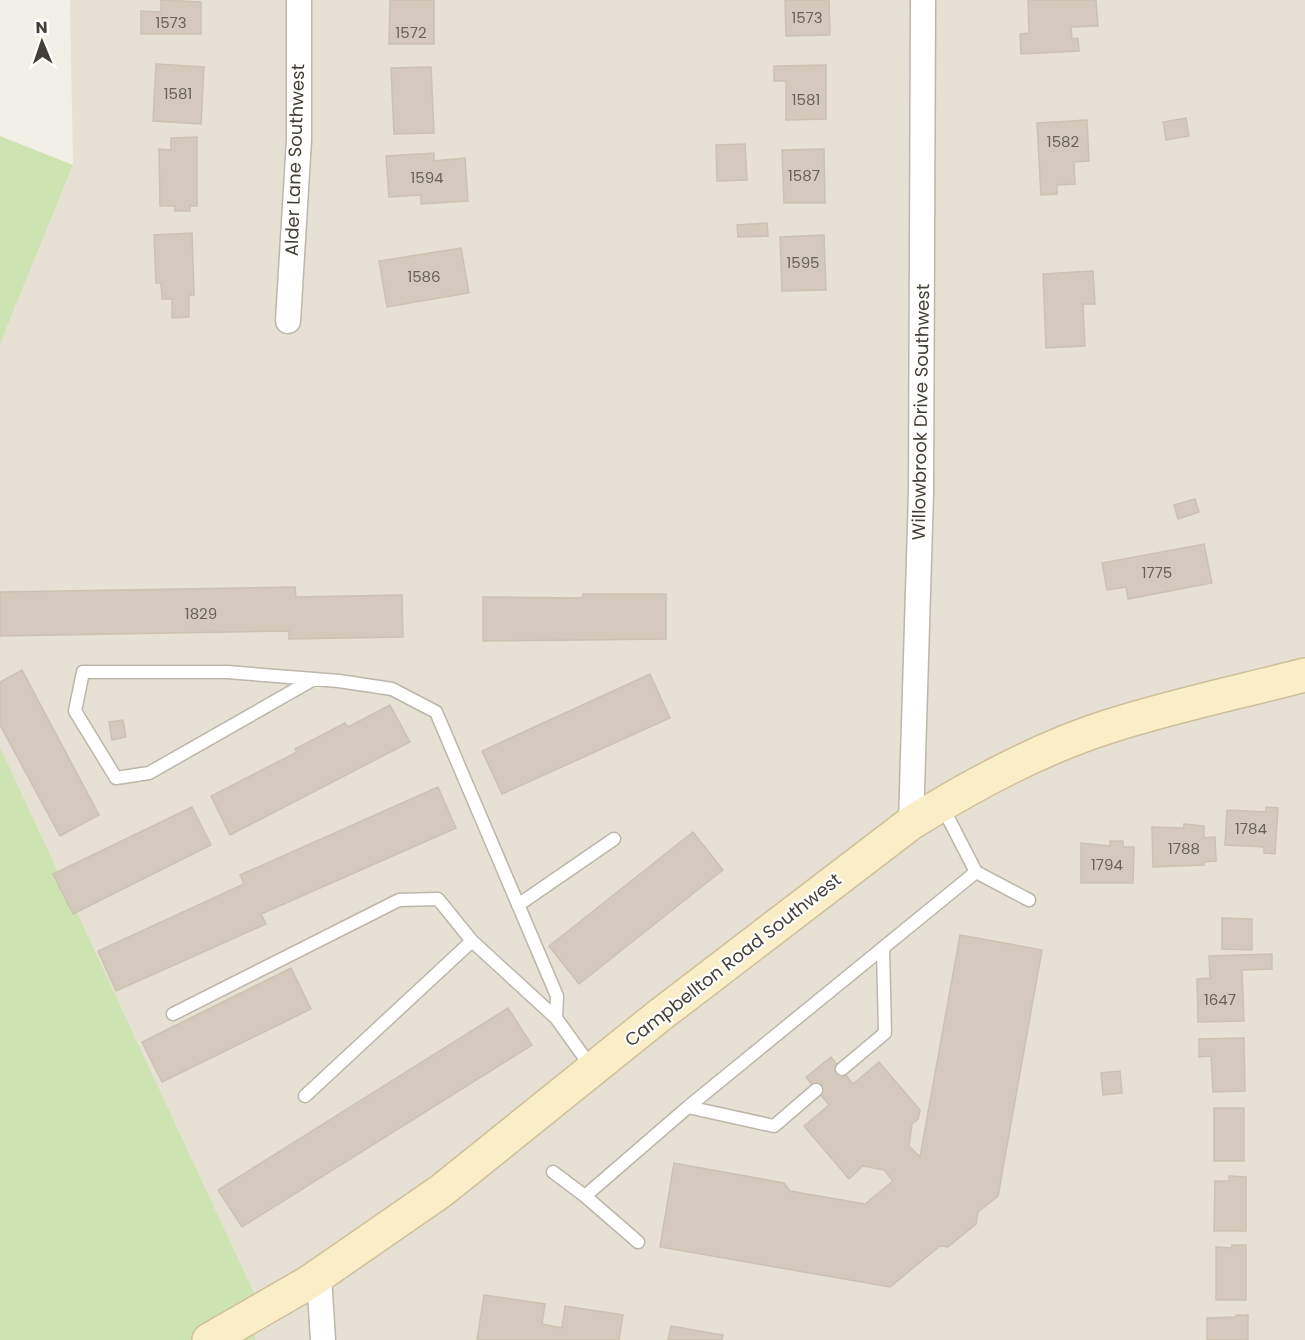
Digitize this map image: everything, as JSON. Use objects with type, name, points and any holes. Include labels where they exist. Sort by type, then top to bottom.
[{"type":"main road","name":"Campbellton Road Southwest","points":[[209,1340],[319,1276],[441,1191],[593,1069],[911,823],[1027,759],[1107,727],[1305,675]]},
{"type":"street","name":"Alder Lane Southwest","points":[[288,321],[299,140],[299,0]]},
{"type":"street","name":"Willowbrook Drive Southwest","points":[[911,823],[921,493],[923,0]]},
{"type":"street","points":[[319,1276],[323,1340]]},
{"type":"lane","points":[[314,679],[150,773],[117,778],[75,711],[83,672],[227,672],[314,679],[392,689],[436,712],[557,996],[556,1018]]},
{"type":"lane","points":[[941,805],[976,872],[1029,900]]},
{"type":"lane","points":[[518,905],[614,839]]},
{"type":"lane","points":[[585,1197],[688,1107],[976,872]]},
{"type":"lane","points":[[173,1014],[399,900],[438,898],[472,941],[556,1018],[593,1069]]},
{"type":"lane","points":[[305,1096],[472,941]]},
{"type":"lane","points":[[842,1069],[885,1033],[883,949]]},
{"type":"lane","points":[[688,1107],[774,1126],[816,1090]]},
{"type":"lane","points":[[553,1172],[638,1242]]},
{"type":"shaded area","points":[[70,0],[1305,0],[1305,1340],[255,1340],[257,1299],[0,747],[0,344],[73,165]]},
{"type":"green space","points":[[0,136],[73,165],[0,344]]},
{"type":"green space","points":[[0,747],[257,1299],[255,1340],[0,1340]]},
{"type":"building","points":[[161,0],[201,2],[201,34],[141,34],[141,11],[161,12]]},
{"type":"building","points":[[390,0],[434,0],[434,44],[389,44]]},
{"type":"building","points":[[785,0],[829,0],[830,35],[786,36]]},
{"type":"building","points":[[1028,0],[1096,0],[1098,26],[1071,27],[1072,39],[1078,38],[1079,51],[1021,54],[1020,34],[1029,33]]},
{"type":"building","points":[[156,64],[204,67],[201,124],[153,121]]},
{"type":"building","points":[[826,65],[826,119],[786,120],[786,81],[774,81],[774,66]]},
{"type":"building","points":[[431,67],[434,133],[394,134],[391,68]]},
{"type":"building","points":[[1186,118],[1189,136],[1166,140],[1163,122]]},
{"type":"building","points":[[1087,120],[1089,161],[1074,162],[1075,184],[1057,185],[1057,194],[1041,195],[1037,123]]},
{"type":"building","points":[[197,137],[197,206],[190,206],[190,211],[175,211],[175,206],[160,206],[159,149],[171,150],[171,138]]},
{"type":"building","points":[[745,144],[747,180],[717,181],[716,145]]},
{"type":"building","points":[[824,149],[825,203],[784,203],[782,150]]},
{"type":"building","points":[[434,153],[434,161],[465,158],[468,201],[421,204],[421,195],[389,197],[386,156]]},
{"type":"building","points":[[767,223],[768,236],[738,237],[737,225]]},
{"type":"building","points":[[192,233],[194,295],[189,295],[189,317],[172,318],[172,299],[162,299],[161,283],[156,283],[154,235]]},
{"type":"building","points":[[824,235],[826,290],[782,291],[780,237]]},
{"type":"building","points":[[461,248],[469,293],[387,307],[379,261]]},
{"type":"building","points":[[1093,271],[1095,304],[1083,304],[1085,346],[1046,348],[1043,274]]},
{"type":"building","points":[[1195,499],[1199,512],[1178,519],[1174,505]]},
{"type":"building","points":[[1204,544],[1212,583],[1128,599],[1126,587],[1107,590],[1102,563]]},
{"type":"building","points":[[295,587],[296,597],[402,595],[403,637],[289,639],[289,631],[0,636],[0,592]]},
{"type":"building","points":[[583,594],[666,594],[666,639],[483,641],[483,597],[582,598]]},
{"type":"building","points":[[22,670],[99,815],[60,836],[0,725],[0,682]]},
{"type":"building","points":[[650,674],[670,718],[502,794],[482,751]]},
{"type":"building","points":[[390,705],[410,742],[230,835],[211,796],[297,752],[295,749],[345,723],[348,727]]},
{"type":"building","points":[[123,720],[126,737],[112,740],[109,722]]},
{"type":"building","points":[[438,787],[456,828],[261,914],[266,924],[116,991],[98,951],[244,884],[240,875]]},
{"type":"building","points":[[192,807],[211,845],[73,914],[53,874]]},
{"type":"building","points":[[1266,807],[1278,808],[1275,854],[1264,853],[1264,847],[1225,845],[1227,810],[1266,812]]},
{"type":"building","points":[[1184,824],[1204,826],[1204,838],[1215,837],[1216,861],[1204,862],[1204,865],[1153,867],[1152,827],[1184,828]]},
{"type":"building","points":[[693,832],[723,870],[579,984],[549,946]]},
{"type":"building","points":[[1110,841],[1123,841],[1123,847],[1134,847],[1133,883],[1081,883],[1081,843],[1110,846]]},
{"type":"building","points":[[1222,918],[1252,919],[1252,950],[1222,949]]},
{"type":"building","points":[[960,935],[1042,950],[998,1196],[978,1212],[976,1224],[948,1247],[940,1246],[890,1287],[660,1247],[674,1163],[784,1183],[790,1191],[865,1204],[893,1181],[884,1170],[863,1166],[849,1179],[804,1126],[829,1105],[806,1077],[831,1057],[853,1084],[879,1062],[920,1110],[918,1119],[912,1124],[909,1146],[920,1157]]},
{"type":"building","points":[[1272,954],[1272,969],[1242,970],[1244,1021],[1198,1022],[1197,979],[1210,978],[1209,956]]},
{"type":"building","points":[[291,968],[311,1009],[162,1082],[142,1042]]},
{"type":"building","points":[[508,1008],[532,1045],[242,1227],[218,1190]]},
{"type":"building","points":[[1244,1038],[1245,1091],[1213,1092],[1211,1056],[1199,1057],[1199,1039]]},
{"type":"building","points":[[1120,1071],[1122,1093],[1103,1095],[1101,1073]]},
{"type":"building","points":[[1214,1108],[1244,1108],[1244,1161],[1214,1161]]},
{"type":"building","points":[[1229,1176],[1246,1177],[1246,1231],[1214,1231],[1215,1181],[1229,1181]]},
{"type":"building","points":[[1232,1245],[1246,1245],[1246,1300],[1216,1300],[1216,1247],[1232,1248]]},
{"type":"building","points":[[484,1295],[545,1304],[542,1324],[562,1328],[565,1306],[623,1315],[619,1340],[477,1340]]},
{"type":"building","points":[[1236,1315],[1248,1315],[1248,1340],[1207,1340],[1207,1318],[1236,1317]]},
{"type":"building","points":[[671,1326],[723,1335],[722,1340],[668,1340]]}]
